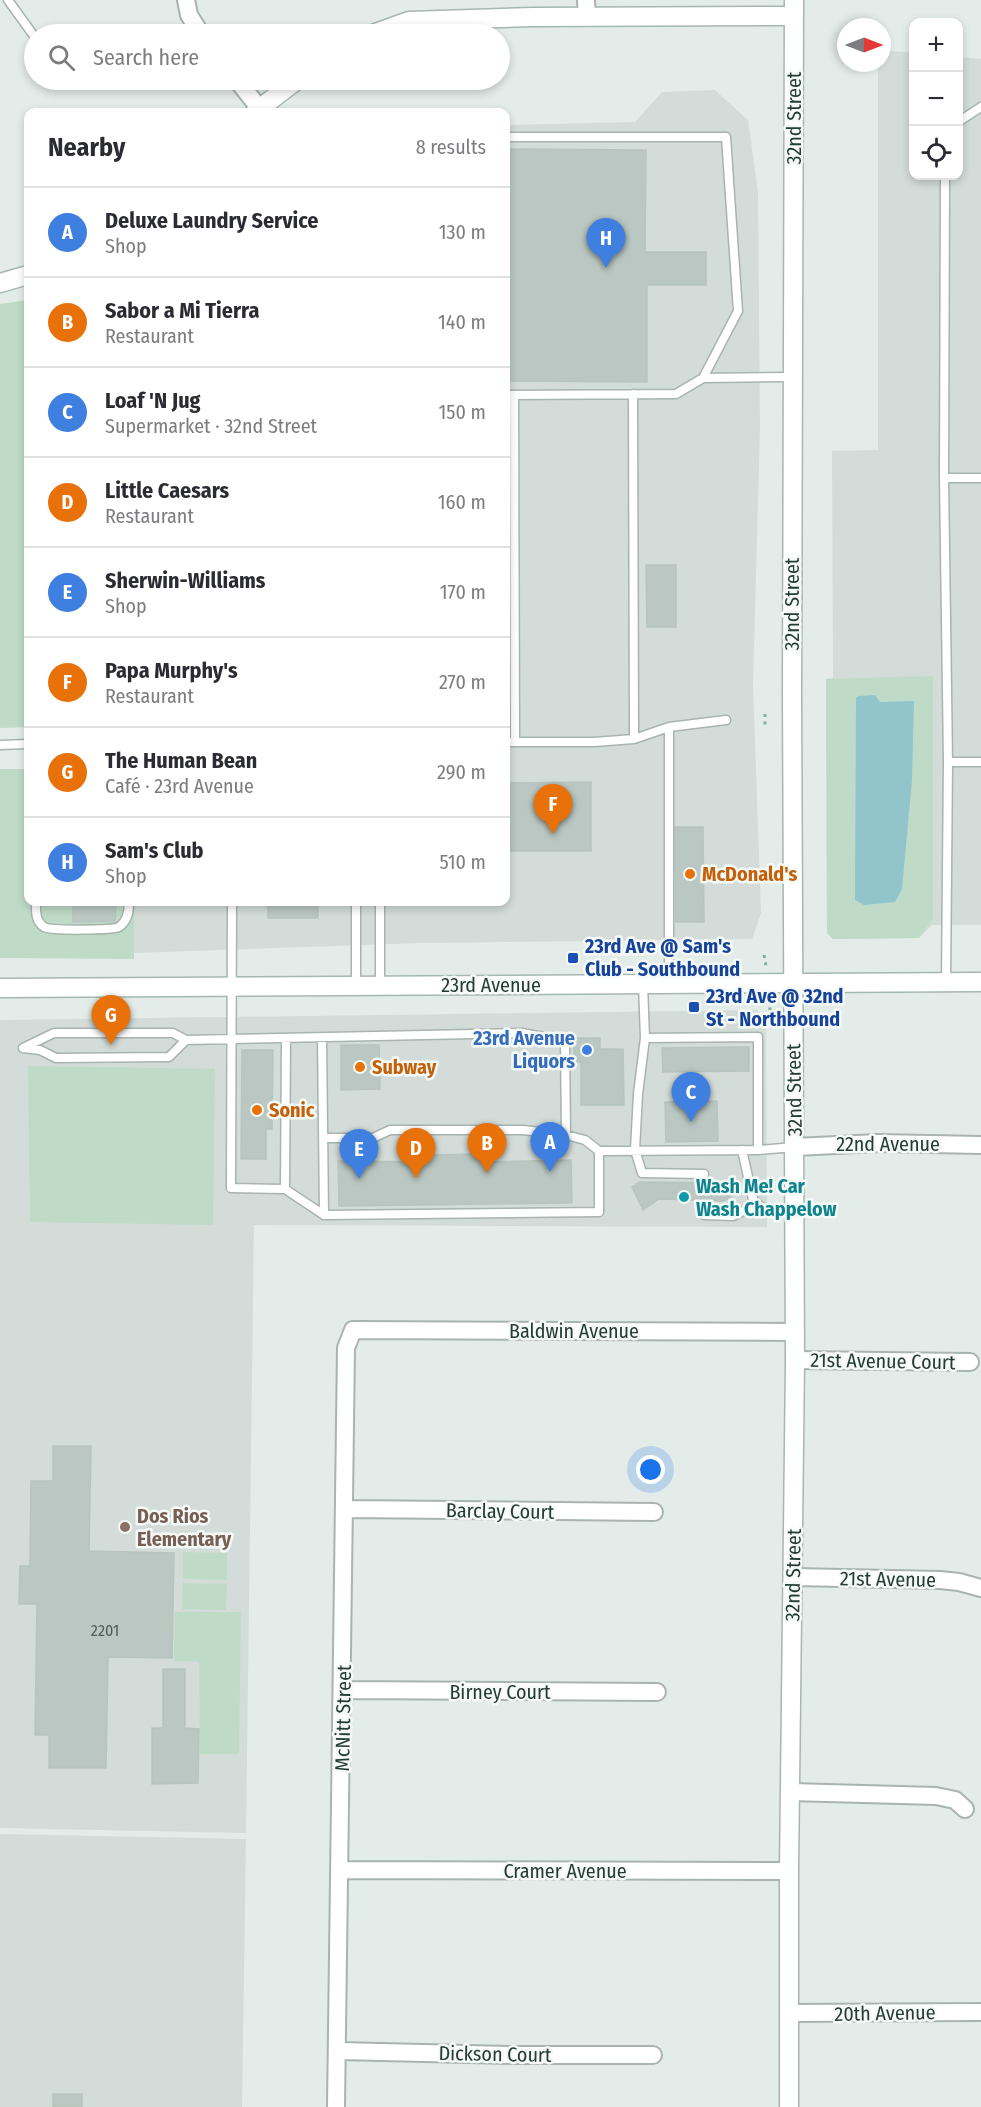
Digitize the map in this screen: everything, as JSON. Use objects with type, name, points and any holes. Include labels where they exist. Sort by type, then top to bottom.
[{"type":"street","points":[[186,0],[189,15],[195,24]]},
{"type":"street","points":[[401,24],[409,21],[586,4],[794,8]]},
{"type":"street","name":"32nd Street","points":[[789,2107],[789,1871],[795,1360],[794,8]]},
{"type":"street","points":[[244,90],[256,108]]},
{"type":"street","points":[[262,108],[284,90]]},
{"type":"street","points":[[0,283],[24,276]]},
{"type":"street","name":"23rd Avenue","points":[[0,988],[981,982]]},
{"type":"street","name":"22nd Avenue","points":[[795,1147],[878,1143],[981,1145]]},
{"type":"street","name":"Baldwin Avenue","points":[[353,1330],[795,1332]]},
{"type":"street","name":"McNitt Street","points":[[336,2107],[346,1348],[353,1330]]},
{"type":"street","name":"21st Avenue Court","points":[[795,1360],[970,1362]]},
{"type":"street","name":"Barclay Court","points":[[345,1509],[654,1512]]},
{"type":"street","name":"21st Avenue","points":[[793,1577],[940,1580],[981,1588]]},
{"type":"street","name":"Birney Court","points":[[343,1690],[657,1692]]},
{"type":"street","points":[[790,1792],[936,1796],[955,1800],[965,1809]]},
{"type":"street","name":"Cramer Avenue","points":[[340,1870],[789,1871]]},
{"type":"street","name":"20th Avenue","points":[[789,2013],[981,2012]]},
{"type":"street","name":"Dickson Court","points":[[338,2051],[653,2055]]},
{"type":"lane","points":[[8,0],[25,24]]},
{"type":"lane","points":[[963,119],[981,107]]},
{"type":"lane","points":[[510,137],[726,136],[738,311],[703,378]]},
{"type":"lane","points":[[945,180],[944,478],[948,762],[946,982]]},
{"type":"lane","points":[[515,742],[510,395],[676,394],[703,378],[793,377]]},
{"type":"lane","points":[[633,394],[634,739]]},
{"type":"lane","points":[[944,478],[981,478]]},
{"type":"lane","points":[[510,742],[594,742],[634,739],[669,728],[726,720]]},
{"type":"lane","points":[[669,728],[669,984]]},
{"type":"lane","points":[[0,745],[24,744]]},
{"type":"lane","points":[[948,762],[981,762]]},
{"type":"lane","points":[[36,906],[35,914],[38,921],[49,929],[115,929],[126,920],[129,906]]},
{"type":"lane","points":[[232,906],[231,1188],[285,1189],[324,1215],[599,1212],[599,1151]]},
{"type":"lane","points":[[356,906],[356,986]]},
{"type":"lane","points":[[380,906],[380,985]]},
{"type":"lane","points":[[643,984],[645,1038],[638,1094],[635,1150],[642,1173],[704,1174]]},
{"type":"lane","points":[[186,1040],[169,1057],[56,1058],[40,1050],[23,1048],[54,1033],[173,1033],[186,1040],[522,1033],[565,1041],[566,1135]]},
{"type":"lane","points":[[645,1038],[758,1037],[758,1150]]},
{"type":"lane","points":[[285,1189],[286,1038]]},
{"type":"lane","points":[[322,1038],[324,1215]]},
{"type":"lane","points":[[324,1138],[373,1138],[390,1130],[524,1130],[566,1135],[585,1140],[599,1151],[758,1150],[795,1147]]},
{"type":"lane","points":[[742,1150],[753,1199],[762,1208],[795,1211]]},
{"type":"lane","points":[[704,1215],[733,1216],[758,1204]]},
{"type":"path","points":[[765,714],[765,726]]},
{"type":"shaded area","points":[[891,51],[909,53],[909,180],[963,180],[963,57],[981,59],[981,925],[932,925],[919,938],[833,939],[827,933],[826,679],[833,678],[832,451],[878,450],[878,72],[891,72]]},
{"type":"shaded area","points":[[715,90],[748,120],[758,192],[760,429],[753,685],[761,913],[752,939],[421,943],[134,953],[135,906],[510,906],[510,125],[635,122],[662,92]]},
{"type":"shaded area","points":[[757,1010],[766,1025],[767,1227],[254,1225],[246,1833],[0,1828],[0,1020]]},
{"type":"shaded area","points":[[0,1834],[246,1839],[242,2107],[0,2107]]},
{"type":"green space","points":[[24,301],[24,727],[0,728],[0,304]]},
{"type":"green space","points":[[933,676],[933,919],[919,938],[833,939],[827,933],[826,679]]},
{"type":"green space","points":[[0,769],[24,769],[24,906],[135,906],[134,959],[0,958]]},
{"type":"green space","points":[[28,1066],[215,1069],[213,1225],[30,1222]]},
{"type":"green space","points":[[183,1552],[227,1553],[227,1580],[183,1579]]},
{"type":"green space","points":[[183,1583],[227,1584],[226,1610],[182,1609]]},
{"type":"green space","points":[[175,1612],[241,1612],[239,1754],[200,1754],[199,1662],[174,1661]]},
{"type":"water","points":[[875,695],[880,702],[914,701],[912,780],[902,889],[895,902],[864,905],[855,900],[856,698]]},
{"type":"building","points":[[510,149],[646,150],[645,252],[706,252],[706,285],[647,285],[647,382],[510,381]]},
{"type":"building","points":[[646,565],[676,565],[676,627],[647,627]]},
{"type":"building","points":[[591,782],[591,851],[510,851],[510,783]]},
{"type":"building","name":"McDonald's","points":[[675,827],[703,827],[704,922],[676,922]]},
{"type":"building","points":[[73,906],[116,906],[115,921],[73,922]]},
{"type":"building","points":[[268,906],[318,906],[318,918],[268,918]]},
{"type":"building","points":[[574,1038],[600,1038],[600,1049],[623,1049],[624,1105],[581,1105],[581,1062],[574,1062]]},
{"type":"building","name":"Subway","points":[[341,1045],[379,1045],[380,1089],[341,1090]]},
{"type":"building","points":[[749,1047],[749,1071],[663,1072],[662,1048]]},
{"type":"building","name":"Sonic","points":[[242,1050],[273,1050],[272,1129],[266,1129],[266,1159],[241,1159]]},
{"type":"building","points":[[717,1101],[718,1141],[666,1142],[665,1102]]},
{"type":"building","points":[[483,1154],[483,1162],[571,1160],[572,1203],[339,1206],[338,1161],[427,1162],[427,1155]]},
{"type":"building","name":"Wash Me! Car Wash Chappelow","points":[[640,1182],[728,1183],[735,1194],[724,1201],[659,1199],[643,1210],[632,1187]]},
{"type":"building","points":[[53,1446],[91,1446],[89,1551],[174,1553],[172,1658],[108,1657],[106,1768],[49,1768],[49,1735],[35,1735],[37,1604],[19,1604],[20,1566],[30,1566],[31,1481],[53,1481]]},
{"type":"building","points":[[163,1669],[185,1669],[185,1728],[199,1729],[198,1783],[152,1784],[152,1728],[163,1728]]},
{"type":"building","points":[[53,2094],[82,2094],[82,2107],[53,2107]]},
{"type":"place","name":"Sam's Club","points":[[606,268]]},
{"type":"place","name":"Papa Murphy's","points":[[553,834]]},
{"type":"place","name":"McDonald's","points":[[690,874]]},
{"type":"place","name":"23rd Ave @ Sam's Club - Southbound","points":[[573,958]]},
{"type":"place","name":"23rd Ave @ 32nd St - Northbound","points":[[694,1007]]},
{"type":"place","name":"The Human Bean","points":[[111,1045]]},
{"type":"place","name":"23rd Avenue Liquors","points":[[587,1050]]},
{"type":"place","name":"Subway","points":[[360,1067]]},
{"type":"place","name":"Sonic","points":[[257,1110]]},
{"type":"place","name":"Loaf 'N Jug","points":[[691,1122]]},
{"type":"place","name":"Deluxe Laundry Service","points":[[550,1172]]},
{"type":"place","name":"Sabor a Mi Tierra","points":[[487,1173]]},
{"type":"place","name":"Little Caesars","points":[[416,1178]]},
{"type":"place","name":"Sherwin-Williams","points":[[359,1179]]},
{"type":"place","name":"Wash Me! Car Wash Chappelow","points":[[684,1197]]},
{"type":"place","name":"Dos Rios Elementary","points":[[125,1527]]}]
